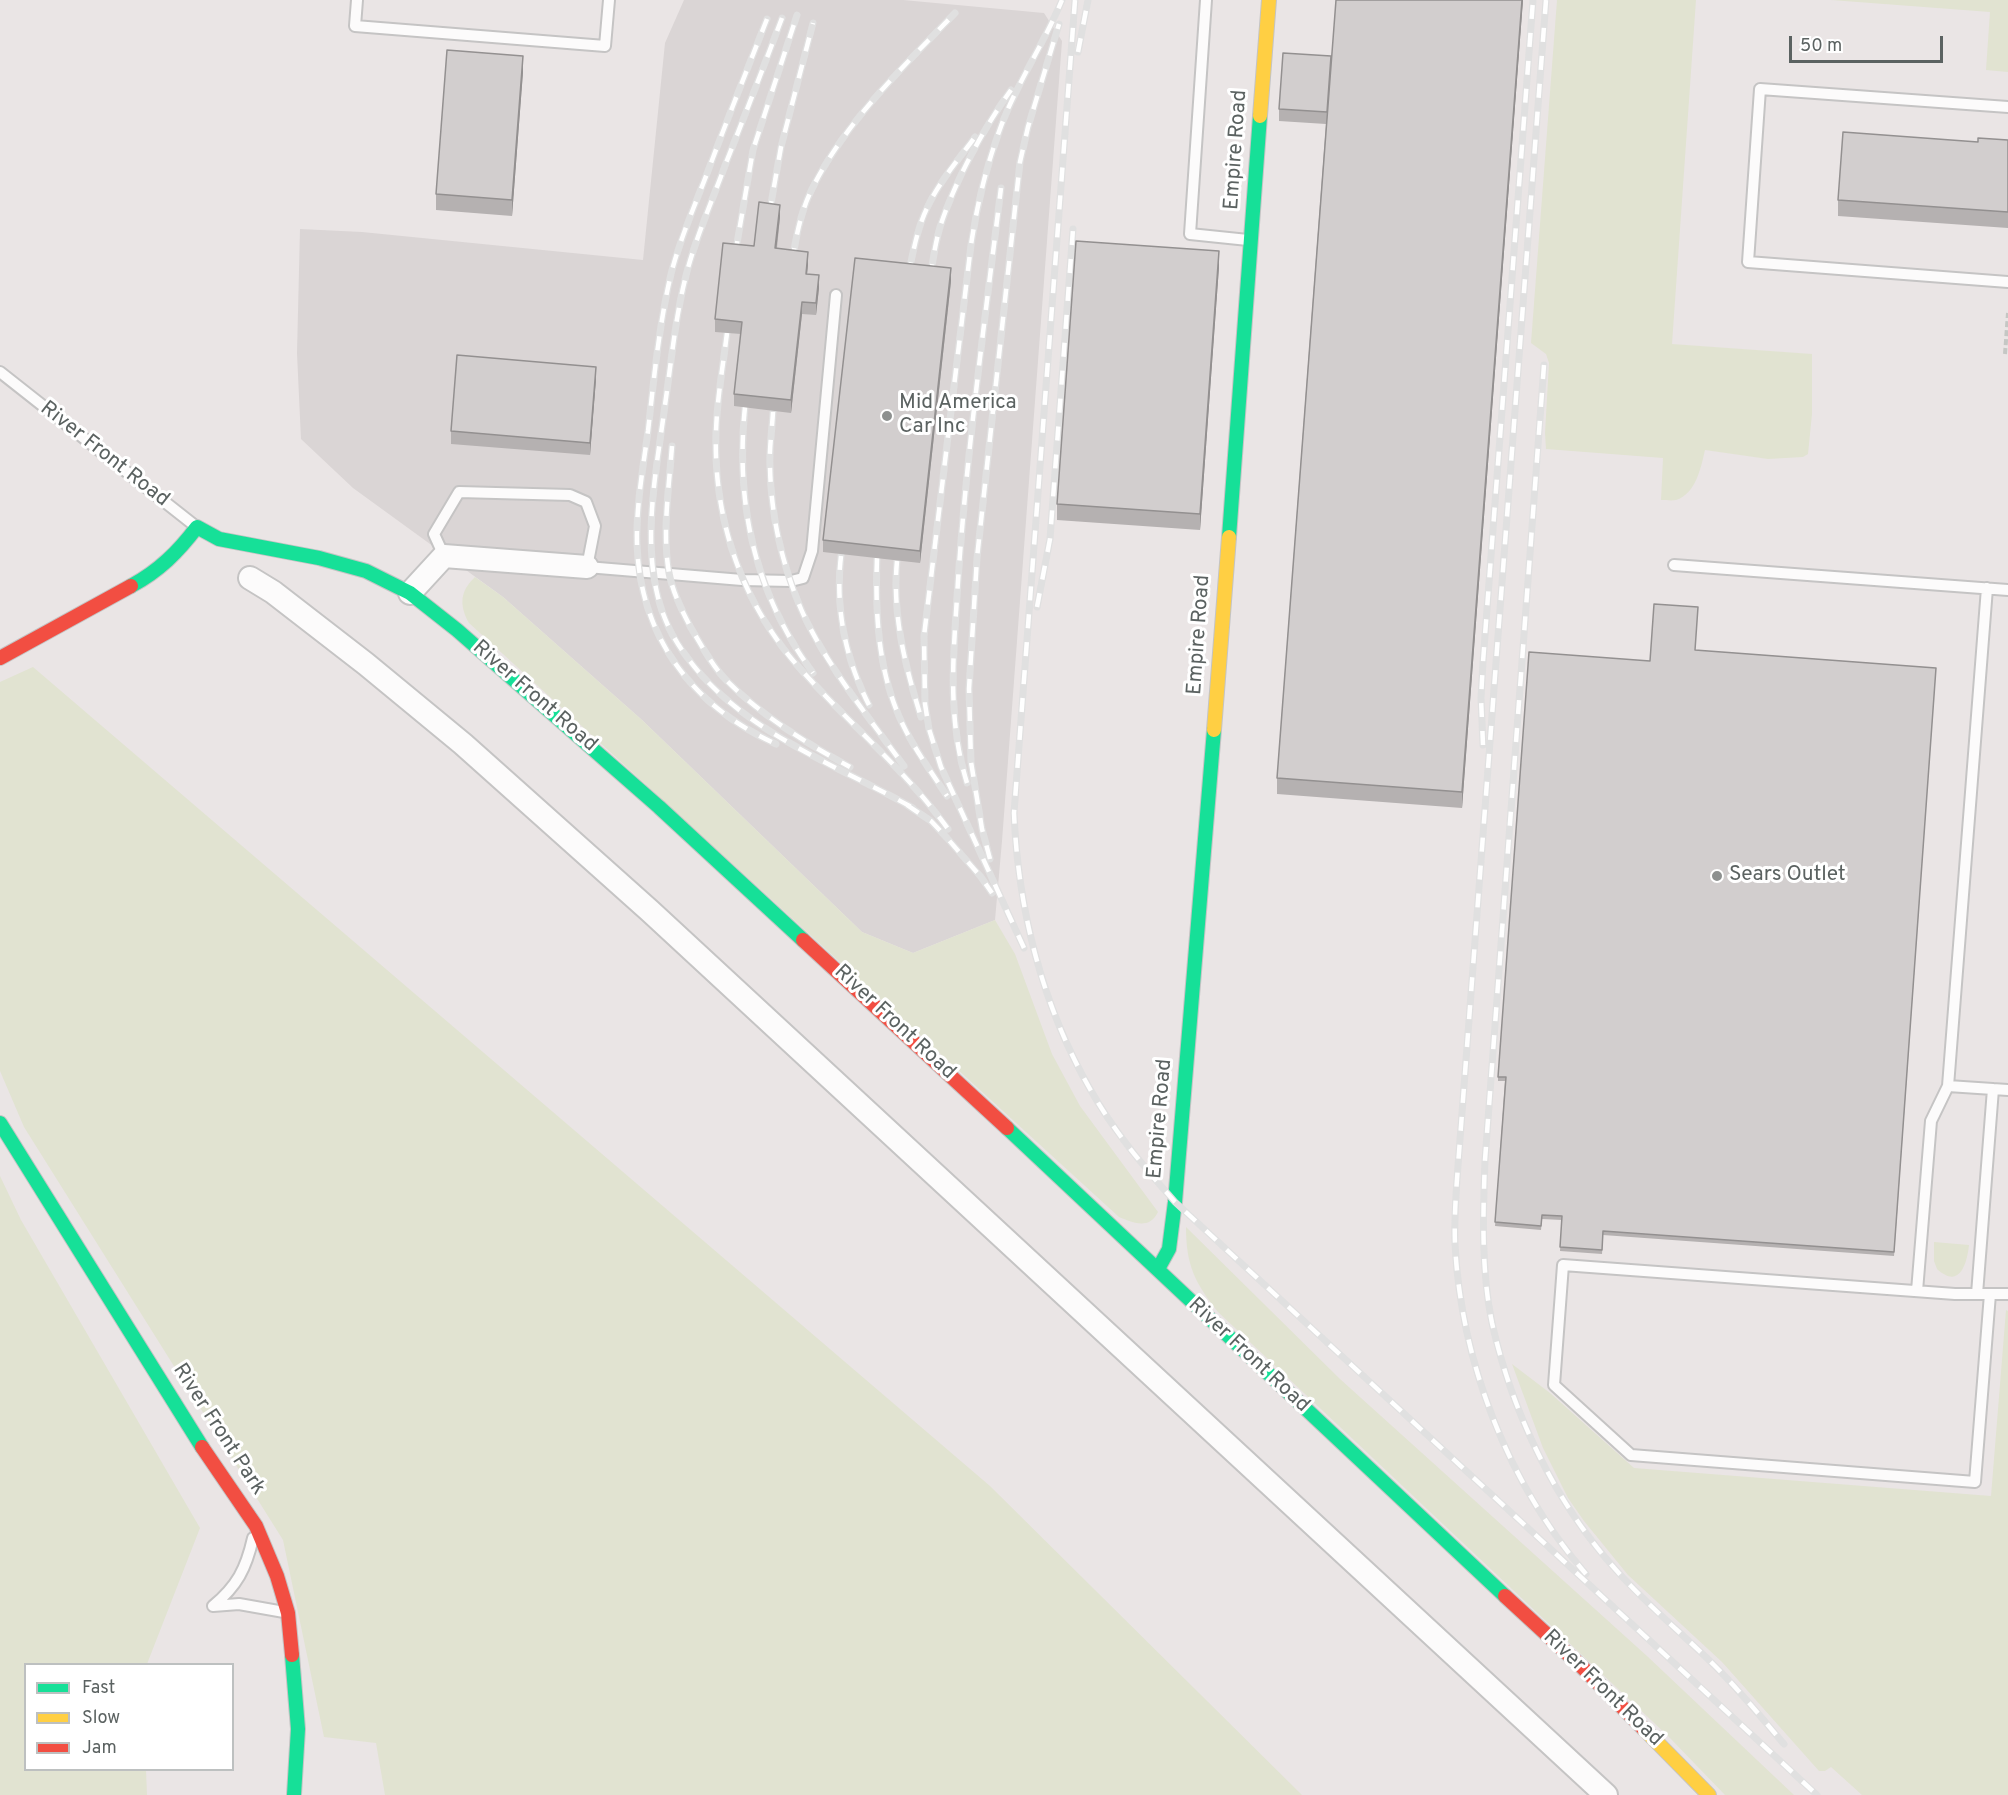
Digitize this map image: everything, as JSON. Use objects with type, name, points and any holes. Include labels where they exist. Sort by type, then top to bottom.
[{"type":"street","name":"Empire Road","points":[[1158,1269],[1169,1249],[1175,1202],[1213,741],[1269,0]]},
{"type":"street","name":"River Front Road","points":[[197,527],[227,541],[319,558],[366,572],[410,593],[517,681],[659,807],[1158,1269],[1218,1329],[1581,1666],[1709,1795]]},
{"type":"street","points":[[0,658],[152,576],[178,552],[197,527]]},
{"type":"street","points":[[410,593],[444,556],[587,567]]},
{"type":"street","points":[[250,578],[273,592],[366,664],[463,744],[650,911],[1606,1795]]},
{"type":"street","name":"River Front Park","points":[[0,1123],[209,1459],[256,1526],[277,1576],[288,1613],[298,1729],[294,1795]]},
{"type":"lane","points":[[357,0],[355,26],[605,46],[609,0]]},
{"type":"lane","points":[[1206,0],[1190,234],[1251,240]]},
{"type":"lane","points":[[2008,107],[1760,89],[1748,262],[2008,282]]},
{"type":"lane","points":[[444,556],[434,534],[459,492],[570,495],[586,502],[595,526],[587,567],[742,580],[790,581],[803,578],[813,552],[836,295]]},
{"type":"lane","name":"River Front Road","points":[[0,372],[197,527]]},
{"type":"lane","points":[[1674,565],[2008,590]]},
{"type":"lane","points":[[1917,1291],[1931,1121],[1948,1086],[1987,588]]},
{"type":"lane","points":[[1948,1086],[2008,1090]]},
{"type":"lane","points":[[1977,1294],[1993,1089]]},
{"type":"lane","points":[[1990,1294],[1975,1482],[1631,1455],[1554,1385],[1563,1265],[1917,1291],[2008,1294]]},
{"type":"lane","points":[[256,1526],[250,1551],[236,1584],[213,1606],[239,1604],[288,1613]]},
{"type":"path","points":[[2005,354],[2008,313]]},
{"type":"shaded area","points":[[684,0],[903,0],[1044,13],[1062,41],[995,920],[913,953],[862,932],[642,720],[503,597],[353,488],[301,439],[297,353],[300,229],[362,232],[643,260],[665,43]]},
{"type":"green space","points":[[1557,0],[1696,0],[1672,344],[1812,354],[1812,414],[1808,454],[1803,457],[1768,459],[1705,450],[1699,472],[1688,492],[1676,500],[1661,500],[1663,458],[1546,449],[1549,363],[1546,354],[1531,343]]},
{"type":"green space","points":[[1831,0],[2008,0],[2008,72],[1986,70],[1990,12]]},
{"type":"green space","points":[[475,577],[503,597],[642,720],[862,932],[913,953],[995,920],[1015,954],[1052,1054],[1080,1106],[1158,1212],[1154,1218],[1141,1224],[1119,1217],[469,623],[464,610],[463,598],[466,588]]},
{"type":"green space","points":[[33,667],[990,1486],[1302,1795],[385,1795],[376,1743],[324,1737],[283,1540],[24,1127],[0,1071],[0,682]]},
{"type":"green space","points":[[0,1176],[21,1220],[200,1528],[147,1663],[24,1663],[24,1771],[146,1771],[147,1795],[0,1795]]},
{"type":"green space","points":[[1186,1227],[1340,1379],[1647,1656],[1794,1795],[1725,1795],[1669,1737],[1218,1312],[1203,1292],[1193,1273],[1186,1240]]},
{"type":"green space","points":[[1934,1242],[1969,1245],[1961,1272],[1951,1277],[1937,1269],[1934,1261]]},
{"type":"green space","points":[[2006,1310],[2008,1311],[2008,1795],[1862,1795],[1831,1767],[1825,1771],[1819,1771],[1722,1662],[1628,1575],[1584,1521],[1568,1498],[1543,1448],[1512,1364],[1550,1393],[1634,1468],[1991,1496]]},
{"type":"building","points":[[1336,0],[1522,0],[1462,792],[1277,778]]},
{"type":"building","points":[[447,50],[523,56],[512,200],[436,194]]},
{"type":"building","points":[[1283,53],[1331,56],[1327,112],[1279,109]]},
{"type":"building","points":[[1843,132],[1978,142],[1978,138],[2008,140],[2008,212],[1838,200]]},
{"type":"building","points":[[759,202],[780,205],[775,248],[808,252],[806,274],[819,275],[816,303],[802,302],[791,400],[734,394],[742,322],[715,319],[723,243],[754,246]]},
{"type":"building","points":[[1076,241],[1219,251],[1200,514],[1057,504]]},
{"type":"building","name":"Mid America Car Inc","points":[[855,258],[951,268],[920,551],[823,540]]},
{"type":"building","points":[[457,355],[596,367],[590,443],[451,431]]},
{"type":"building","name":"Sears Outlet","points":[[1654,604],[1698,607],[1695,650],[1936,668],[1894,1252],[1603,1231],[1602,1250],[1560,1247],[1562,1216],[1542,1215],[1541,1226],[1495,1222],[1506,1077],[1498,1077],[1529,652],[1650,661]]},
{"type":"railway","points":[[1024,948],[941,767],[929,729],[925,704],[924,636],[971,245],[979,201],[990,158],[1007,112],[1062,0]]},
{"type":"railway","points":[[1075,0],[1014,813],[1016,849],[1027,920],[1058,1024],[1073,1057],[1108,1119],[1175,1202],[1817,1795]]},
{"type":"railway","points":[[1078,52],[1088,0]]},
{"type":"railway","points":[[1483,745],[1481,698],[1483,662],[1533,0]]},
{"type":"railway","points":[[1546,0],[1457,1176],[1455,1244],[1459,1288],[1467,1333],[1494,1420],[1533,1501],[1558,1539],[1586,1574]]},
{"type":"railway","points":[[792,262],[804,208],[824,166],[857,119],[955,13]]},
{"type":"railway","points":[[735,255],[753,150],[797,15]]},
{"type":"railway","points":[[782,18],[703,224],[685,279],[655,475],[651,523],[653,570],[659,602],[673,635],[687,657],[709,683],[734,706],[791,744],[913,808]]},
{"type":"railway","points":[[767,19],[688,222],[671,274],[655,371],[639,501],[637,544],[640,578],[648,609],[660,638],[676,665],[696,689],[719,710],[776,744]]},
{"type":"railway","points":[[769,215],[781,147],[813,23]]},
{"type":"railway","points":[[990,859],[982,829],[971,762],[969,689],[977,558],[1020,162],[1028,127],[1059,24]]},
{"type":"railway","points":[[930,278],[938,233],[953,192],[980,138],[1011,90]]},
{"type":"railway","points":[[908,276],[918,233],[927,208],[943,180],[975,137]]},
{"type":"railway","points":[[967,783],[960,758],[954,707],[955,632],[971,433],[1001,188]]},
{"type":"railway","points":[[1037,607],[1050,539],[1073,229]]},
{"type":"railway","points":[[727,333],[718,407],[716,465],[726,530],[749,591],[764,620],[804,673],[914,787],[948,829]]},
{"type":"railway","points":[[1544,365],[1485,1160],[1484,1242],[1488,1303],[1511,1390],[1524,1423],[1555,1486],[1574,1516],[1617,1571],[1724,1675],[1784,1744]]},
{"type":"railway","points":[[745,407],[743,479],[754,547],[763,580],[777,612],[793,643],[813,673]]},
{"type":"railway","points":[[773,412],[770,446],[773,504],[783,557],[794,592],[811,629],[835,670],[904,766]]},
{"type":"railway","points":[[672,446],[667,510],[667,557],[673,588],[691,628],[717,669],[741,694],[785,728],[850,767]]},
{"type":"railway","points":[[841,556],[839,595],[844,632],[854,669],[869,705]]},
{"type":"railway","points":[[877,558],[878,622],[888,685],[903,725],[947,796]]},
{"type":"railway","points":[[897,561],[896,601],[901,640],[921,717]]},
{"type":"railway","points":[[907,805],[931,821],[981,877],[992,893]]},
{"type":"traffic: fast","points":[[1229,537],[1260,116]]},
{"type":"traffic: fast","points":[[131,586],[167,560],[197,527],[219,539],[319,558],[366,571],[410,593],[457,630],[659,807],[803,940]]},
{"type":"traffic: fast","points":[[1158,1269],[1169,1249],[1175,1202],[1214,730]]},
{"type":"traffic: fast","points":[[0,1123],[202,1447]]},
{"type":"traffic: fast","points":[[1007,1128],[1505,1596]]},
{"type":"traffic: fast","points":[[292,1655],[298,1729],[294,1795]]},
{"type":"traffic: slow","points":[[1260,116],[1269,0]]},
{"type":"traffic: slow","points":[[1214,730],[1229,537]]},
{"type":"traffic: slow","points":[[1644,1729],[1709,1795]]},
{"type":"traffic: jam","points":[[0,658],[131,586]]},
{"type":"traffic: jam","points":[[803,940],[1007,1128]]},
{"type":"traffic: jam","points":[[202,1447],[256,1526],[277,1576],[288,1613],[292,1655]]},
{"type":"traffic: jam","points":[[1505,1596],[1581,1666],[1644,1729]]},
{"type":"place","name":"Mid America Car Inc","points":[[887,416]]},
{"type":"place","name":"Sears Outlet","points":[[1717,876]]}]
